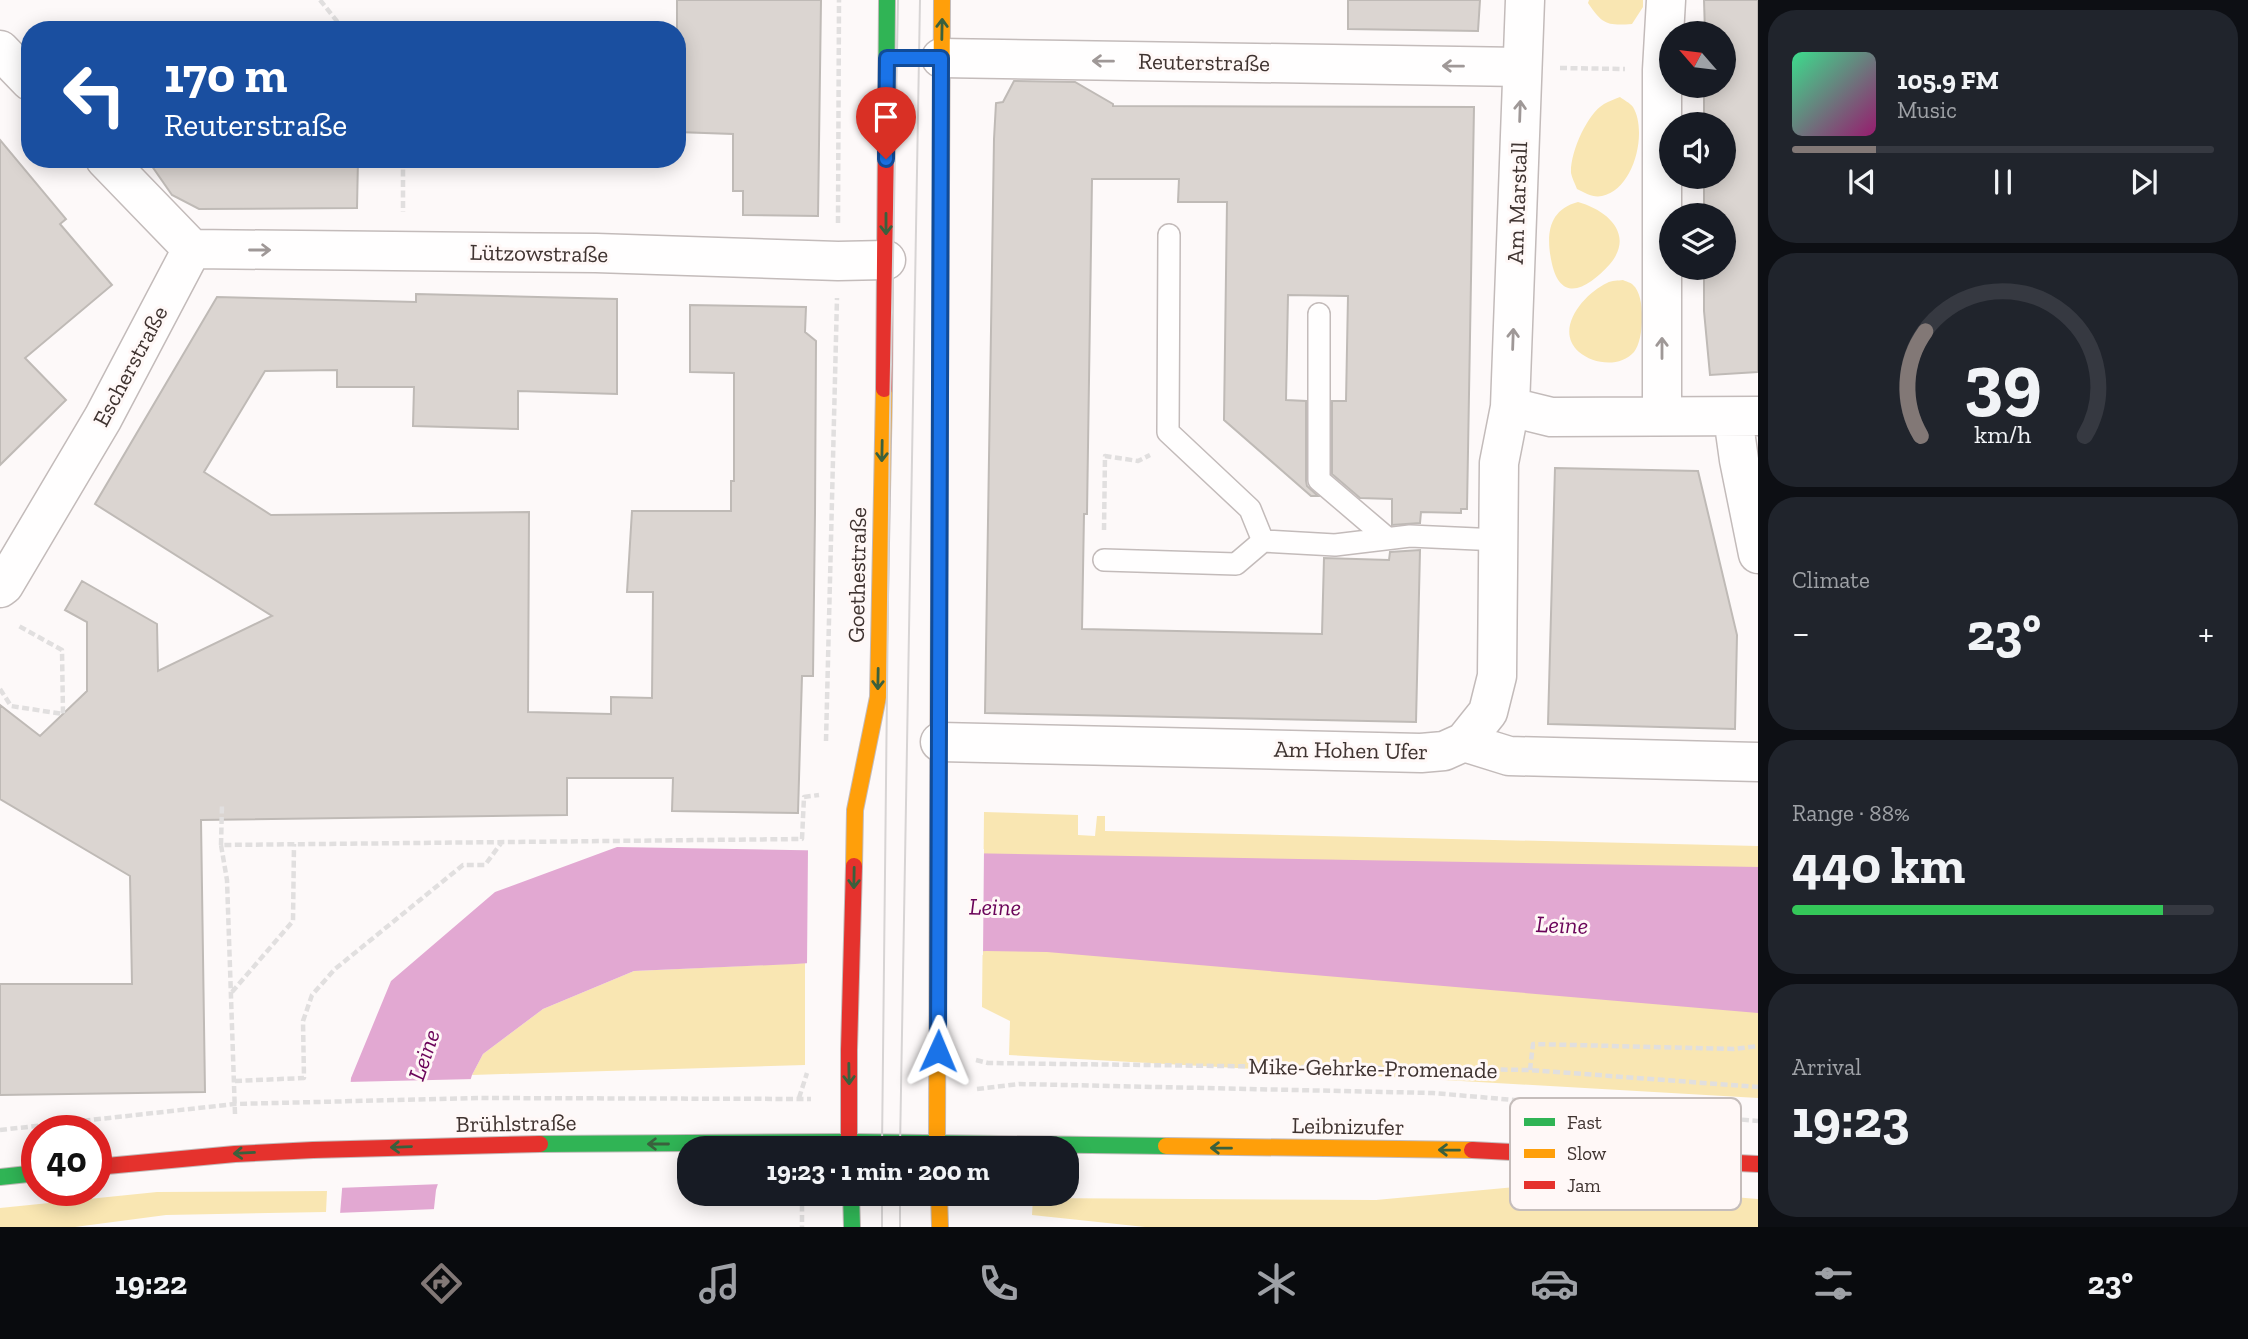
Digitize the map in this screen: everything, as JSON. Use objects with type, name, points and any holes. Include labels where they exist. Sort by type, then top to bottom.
[{"type":"street","name":"Goethestraße","points":[[849,1136],[855,810],[878,697],[892,58],[887,0]]},
{"type":"street","points":[[937,1136],[940,742],[936,58],[942,0]]},
{"type":"street","name":"Am Marstall","points":[[1464,742],[1488,712],[1497,676],[1499,463],[1510,407],[1525,0]]},
{"type":"street","points":[[1665,21],[1666,0]]},
{"type":"street","points":[[0,50],[21,72]]},
{"type":"street","name":"Reuterstraße","points":[[936,58],[1521,67]]},
{"type":"street","points":[[1662,98],[1662,416]]},
{"type":"street","points":[[114,168],[192,249]]},
{"type":"street","name":"Lützowstraße","points":[[192,249],[596,253],[838,261],[886,260]]},
{"type":"street","name":"Escherstraße","points":[[5,605],[4,586],[103,418],[192,249]]},
{"type":"street","points":[[1510,407],[1551,417],[1746,416],[1738,460],[1758,554]]},
{"type":"street","name":"Am Hohen Ufer","points":[[940,742],[1421,753],[1444,751],[1464,742]]},
{"type":"street","points":[[1464,742],[1509,756],[1758,762]]},
{"type":"street","name":"Brühlstraße","points":[[112,1166],[313,1150],[469,1145],[677,1145]]},
{"type":"street","name":"Leibnizufer","points":[[1079,1147],[1510,1151]]},
{"type":"street","points":[[0,1177],[21,1175]]},
{"type":"street","points":[[851,1206],[852,1227]]},
{"type":"street","points":[[939,1206],[940,1227]]},
{"type":"lane","points":[[1169,235],[1168,432],[1250,509],[1263,541]]},
{"type":"lane","points":[[1319,314],[1319,480],[1387,538]]},
{"type":"lane","points":[[1104,560],[1236,564],[1263,541],[1335,545],[1424,536],[1499,540]]},
{"type":"path","points":[[320,0],[337,21]]},
{"type":"path","points":[[826,754],[838,261],[839,0]]},
{"type":"path","points":[[1521,67],[1659,69]]},
{"type":"path","points":[[403,168],[403,251]]},
{"type":"path","points":[[1104,560],[1105,456],[1138,460],[1180,443]]},
{"type":"path","points":[[0,689],[11,706],[63,714],[62,650],[5,605]]},
{"type":"path","points":[[221,845],[802,839],[804,797],[825,795]]},
{"type":"path","points":[[222,804],[221,845],[227,880],[232,992],[235,1154]]},
{"type":"path","points":[[234,1082],[304,1078],[303,1021],[312,995],[335,970],[463,865],[485,865],[503,842]]},
{"type":"path","points":[[232,992],[293,920],[294,844]]},
{"type":"path","points":[[1530,1070],[1533,1044],[1734,1049],[1758,1046]]},
{"type":"path","name":"Mike-Gehrke-Promenade","points":[[988,1063],[1530,1070],[1758,1087]]},
{"type":"path","points":[[1019,1084],[1433,1093],[1510,1100]]},
{"type":"path","points":[[0,1130],[234,1104],[479,1098],[799,1098]]},
{"type":"path","points":[[802,1206],[802,1227]]},
{"type":"shaded area","points":[[1589,0],[1643,0],[1643,7],[1632,24],[1617,25],[1601,19],[1588,3]]},
{"type":"shaded area","points":[[1620,97],[1633,107],[1637,118],[1639,131],[1635,159],[1630,172],[1613,191],[1602,196],[1592,196],[1577,189],[1571,173],[1573,155],[1592,116],[1604,104]]},
{"type":"shaded area","points":[[1578,202],[1607,217],[1619,233],[1620,243],[1617,253],[1602,272],[1585,285],[1569,288],[1562,285],[1552,264],[1549,235],[1560,211]]},
{"type":"shaded area","points":[[1623,280],[1632,284],[1637,291],[1642,308],[1642,328],[1634,352],[1614,362],[1585,356],[1572,343],[1569,333],[1575,313],[1598,288],[1609,282]]},
{"type":"shaded area","points":[[984,812],[1078,815],[1078,835],[1095,836],[1097,816],[1105,816],[1105,831],[1758,846],[1758,1098],[1009,1055],[1010,1021],[982,1007]]},
{"type":"shaded area","points":[[805,963],[805,1065],[472,1075],[483,1054],[543,1009],[634,971]]},
{"type":"shaded area","points":[[1510,1187],[1510,1210],[1741,1210],[1741,1198],[1758,1199],[1758,1227],[1145,1227],[1032,1215],[1033,1206],[1079,1206],[1079,1198],[1376,1200]]},
{"type":"shaded area","points":[[327,1191],[326,1212],[166,1215],[75,1227],[0,1227],[0,1208],[112,1206],[112,1197],[157,1192]]},
{"type":"water","name":"Leine","points":[[617,847],[1758,867],[1758,1013],[1047,952],[986,951],[795,964],[634,971],[543,1009],[483,1054],[472,1075],[436,1190],[432,1227],[339,1227],[351,1078],[391,981],[495,892]]},
{"type":"pier","points":[[808,848],[984,849],[983,955],[807,966]]},
{"type":"pier","points":[[475,1079],[442,1184],[337,1188],[347,1082]]},
{"type":"pier","points":[[437,1209],[435,1227],[335,1227],[336,1213]]},
{"type":"building","points":[[677,0],[821,0],[818,216],[743,215],[743,191],[733,191],[733,134],[686,132],[686,21],[677,21]]},
{"type":"building","points":[[1348,0],[1480,0],[1478,31],[1348,29]]},
{"type":"building","points":[[1704,0],[1758,0],[1758,372],[1710,375],[1704,280],[1736,280],[1736,203],[1704,203],[1704,189],[1736,189],[1736,112],[1704,112],[1704,98],[1736,98],[1736,21],[1705,21]]},
{"type":"building","points":[[1014,81],[1075,82],[1113,106],[1474,107],[1467,509],[1461,509],[1461,513],[1421,512],[1420,523],[1392,525],[1392,499],[1360,498],[1332,474],[1332,401],[1346,401],[1348,296],[1288,295],[1286,400],[1306,401],[1306,481],[1307,486],[1318,496],[1311,496],[1224,420],[1227,202],[1178,202],[1179,179],[1092,179],[1087,514],[1084,514],[1082,629],[1322,634],[1324,558],[1389,560],[1390,552],[1420,550],[1416,722],[985,713],[994,139],[996,103],[1003,102]]},
{"type":"building","points":[[0,140],[66,219],[60,224],[112,285],[25,358],[66,400],[0,465]]},
{"type":"building","points":[[153,168],[358,168],[357,208],[199,209],[172,195]]},
{"type":"building","points":[[416,294],[617,299],[617,394],[518,391],[518,429],[413,426],[414,387],[337,387],[337,370],[265,371],[204,472],[271,515],[529,512],[528,712],[611,714],[611,697],[652,698],[653,592],[627,592],[632,511],[731,511],[731,481],[734,481],[734,373],[690,372],[690,305],[806,307],[805,332],[816,341],[813,676],[802,676],[798,813],[672,811],[673,778],[567,778],[567,815],[201,820],[205,1092],[0,1095],[0,984],[132,984],[130,876],[0,799],[0,705],[40,736],[87,691],[87,622],[65,610],[82,581],[157,624],[158,671],[272,616],[95,504],[217,297],[416,302]]},
{"type":"building","points":[[1555,468],[1698,471],[1737,635],[1735,729],[1548,724]]},
{"type":"tram line","points":[[882,1136],[890,417],[898,0]]},
{"type":"tram line","points":[[900,1136],[920,0]]},
{"type":"tram line","points":[[882,1206],[882,1227]]},
{"type":"tram line","points":[[900,1206],[900,1227]]},
{"type":"traffic: fast","points":[[886,134],[887,0]]},
{"type":"traffic: fast","points":[[938,815],[941,187]]},
{"type":"traffic: fast","points":[[540,1144],[849,1142],[1166,1146]]},
{"type":"traffic: fast","points":[[0,1177],[21,1175]]},
{"type":"traffic: fast","points":[[851,1206],[852,1227]]},
{"type":"traffic: slow","points":[[941,187],[942,0]]},
{"type":"traffic: slow","points":[[854,866],[855,810],[878,697],[884,389]]},
{"type":"traffic: slow","points":[[937,1136],[938,815]]},
{"type":"traffic: slow","points":[[1166,1146],[1472,1150]]},
{"type":"traffic: slow","points":[[939,1206],[940,1227]]},
{"type":"traffic: jam","points":[[884,389],[886,134]]},
{"type":"traffic: jam","points":[[849,1136],[854,866]]},
{"type":"traffic: jam","points":[[112,1166],[313,1150],[540,1144]]},
{"type":"traffic: jam","points":[[1472,1150],[1510,1152]]},
{"type":"traffic: jam","points":[[1741,1163],[1758,1164]]},
{"type":"route","points":[[886,159],[887,58],[941,58],[938,1051]]}]
